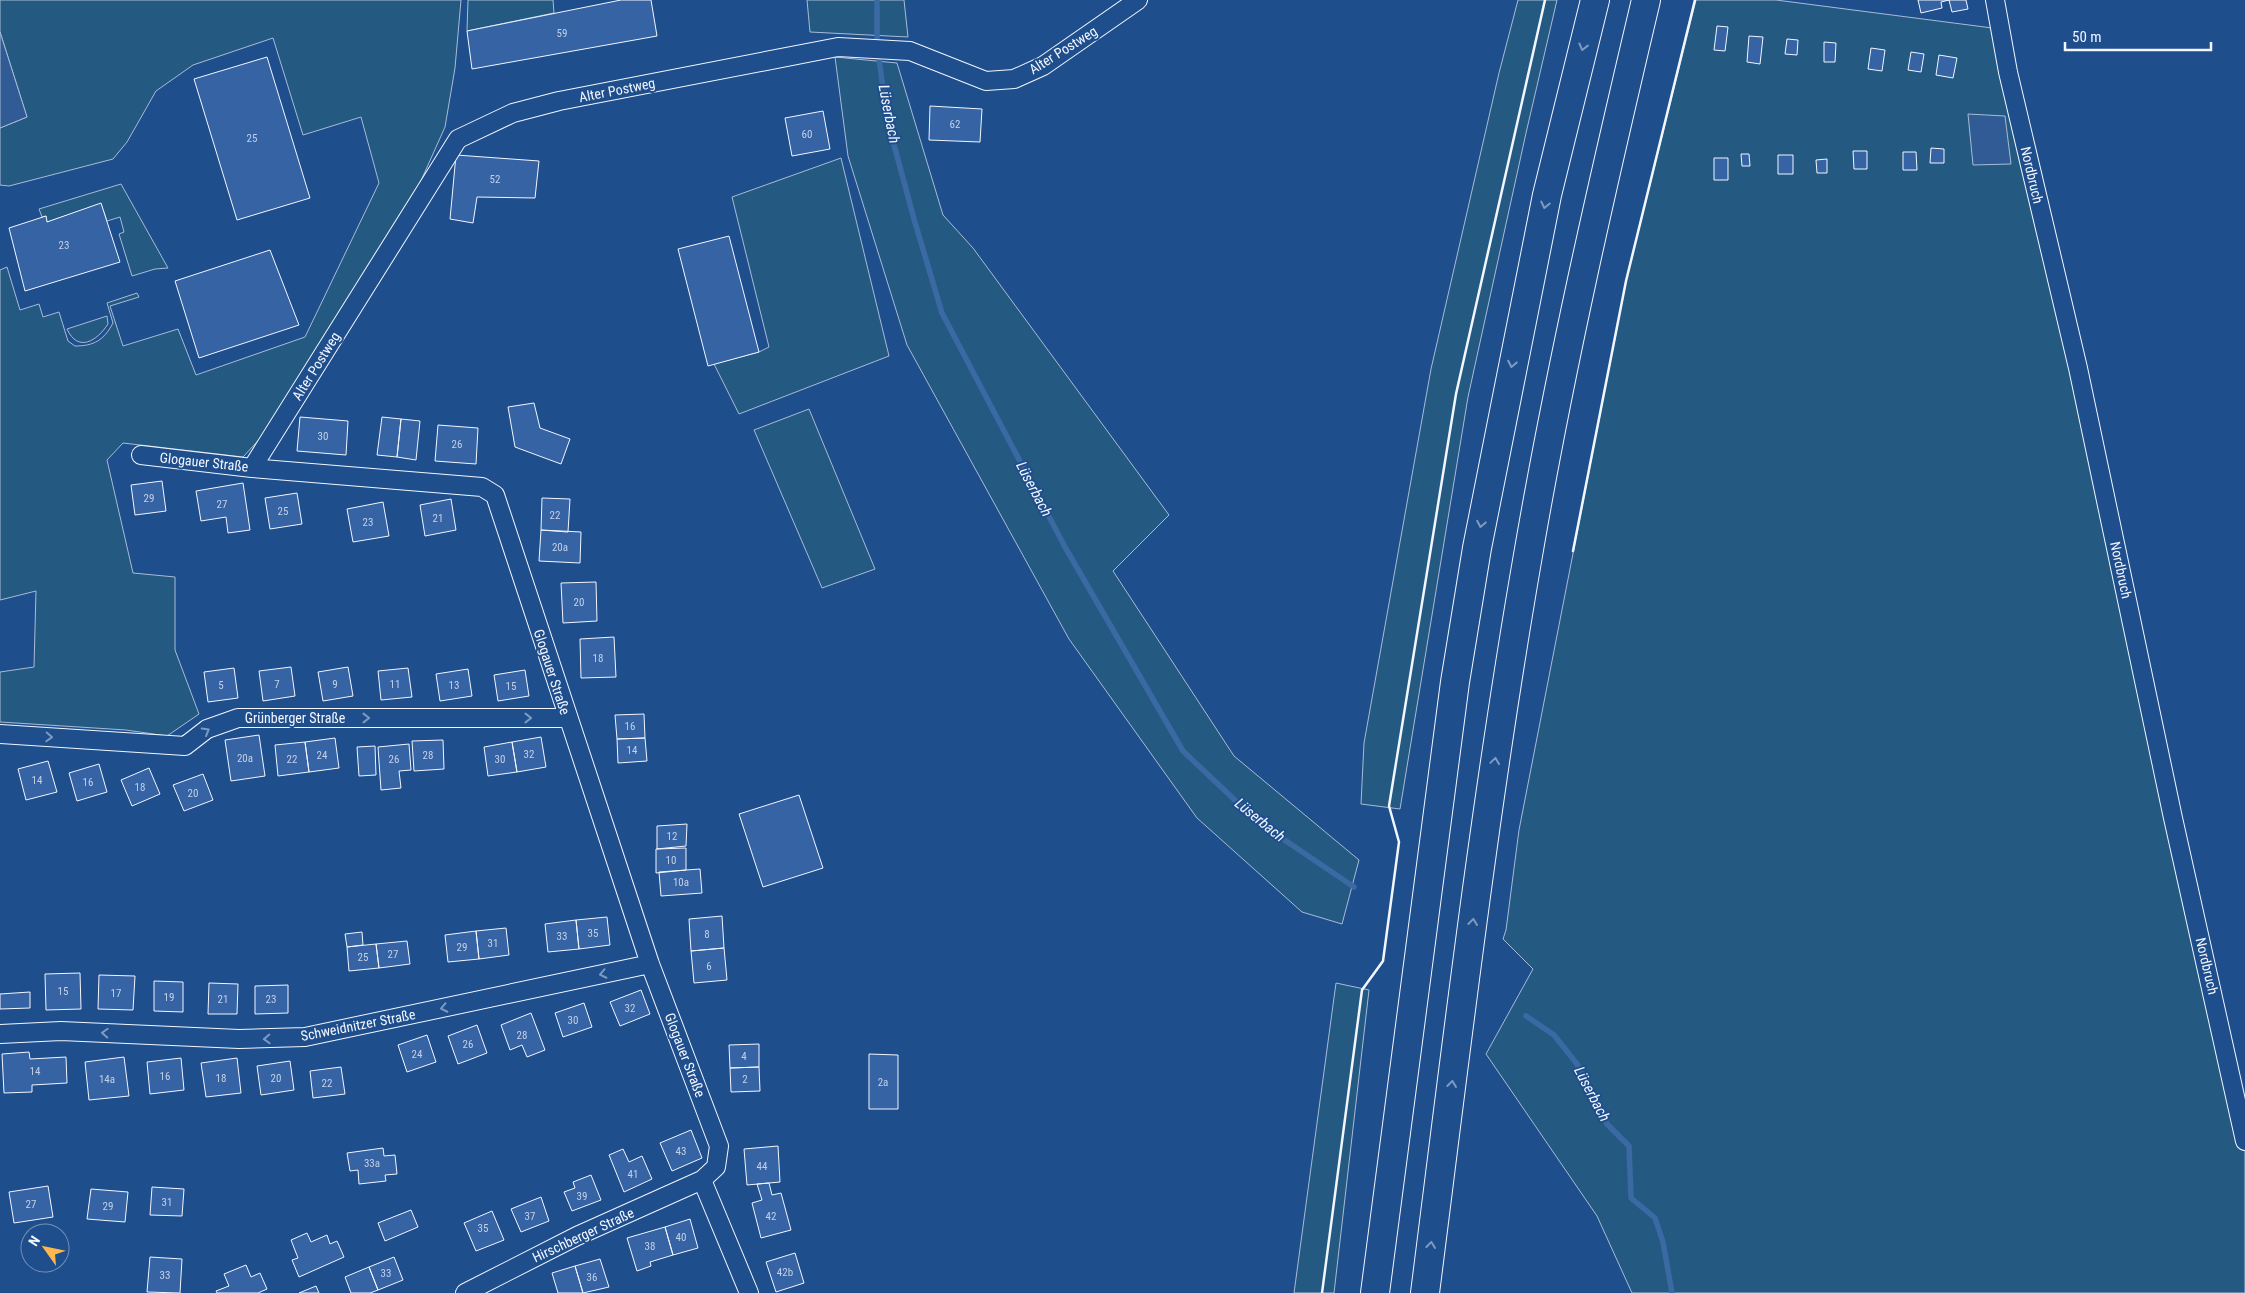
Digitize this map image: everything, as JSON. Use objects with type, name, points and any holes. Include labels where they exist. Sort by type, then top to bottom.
[{"type":"highway","points":[[1375,1293],[1454,682],[1499,430],[1547,195],[1595,0]]},
{"type":"highway","points":[[1425,1293],[1483,842],[1525,570],[1549,436],[1596,211],[1646,0]]},
{"type":"street","name":"Alter Postweg","points":[[252,468],[458,139],[513,113],[560,101],[838,47],[886,48],[910,51],[986,81],[1014,79],[1043,66],[1138,0]]},
{"type":"street","name":"Nordbruch","points":[[1995,0],[2008,72],[2078,368],[2173,818],[2245,1141]]},
{"type":"street","name":"Glogauer Straße","points":[[141,455],[252,468],[482,487],[495,495],[650,964],[719,1146],[716,1166],[702,1180]]},
{"type":"street","name":"Grünberger Straße","points":[[0,734],[185,746],[207,729],[238,718],[568,718]]},
{"type":"street","name":"Schweidnitzer Straße","points":[[0,1034],[61,1031],[239,1039],[305,1038],[650,964]]},
{"type":"street","name":"Hirschberger Straße","points":[[465,1293],[577,1236],[702,1180]]},
{"type":"street","points":[[702,1180],[749,1293]]},
{"type":"shaded area","points":[[0,0],[461,0],[455,68],[445,127],[411,203],[266,432],[243,457],[123,443],[107,460],[133,573],[175,577],[175,650],[199,714],[167,736],[126,730],[0,722],[0,672],[34,667],[36,591],[0,600],[0,270],[7,267],[20,310],[39,304],[43,317],[59,312],[68,341],[75,346],[88,345],[98,341],[106,334],[113,323],[107,303],[137,293],[139,297],[110,306],[123,346],[178,329],[196,375],[305,337],[379,183],[361,117],[303,135],[273,38],[193,65],[156,91],[127,142],[113,159],[9,186],[0,185],[0,128],[27,117],[0,32]]},
{"type":"shaded area","points":[[468,0],[553,0],[554,13],[467,31]]},
{"type":"shaded area","points":[[807,0],[904,0],[908,37],[810,32]]},
{"type":"shaded area","points":[[1518,0],[1557,0],[1468,397],[1400,809],[1361,804],[1364,743],[1431,369],[1499,73]]},
{"type":"shaded area","points":[[1696,0],[1776,0],[2000,29],[2245,1141],[2245,1293],[1632,1293],[1597,1216],[1486,1054],[1533,969],[1503,939],[1506,930],[1519,830],[1627,277]]},
{"type":"shaded area","points":[[0,32],[27,117],[0,128]]},
{"type":"shaded area","points":[[835,57],[897,63],[943,215],[973,248],[1169,515],[1113,571],[1234,756],[1359,860],[1342,924],[1302,912],[1197,818],[1069,639],[907,345],[848,156]]},
{"type":"shaded area","points":[[1968,114],[2005,116],[2011,164],[1973,165]]},
{"type":"shaded area","points":[[841,158],[889,356],[739,414],[714,364],[759,352],[769,347],[732,197]]},
{"type":"shaded area","points":[[121,184],[168,268],[155,269],[132,276],[119,234],[124,232],[120,217],[107,221],[101,204],[47,222],[46,216],[42,217],[39,209]]},
{"type":"shaded area","points":[[107,316],[108,324],[104,330],[88,342],[76,341],[67,329]]},
{"type":"shaded area","points":[[809,409],[875,569],[822,588],[754,430]]},
{"type":"shaded area","points":[[1336,983],[1369,990],[1334,1293],[1294,1293]]},
{"type":"building","points":[[621,0],[651,0],[657,36],[472,69],[467,31]]},
{"type":"building","points":[[1918,0],[1949,0],[1941,2],[1942,8],[1921,13]]},
{"type":"building","points":[[1949,0],[1966,0],[1968,9],[1952,12]]},
{"type":"building","points":[[1717,26],[1728,27],[1725,51],[1714,50]]},
{"type":"building","points":[[1749,36],[1763,37],[1760,64],[1747,62]]},
{"type":"building","points":[[1787,39],[1798,40],[1797,55],[1785,54]]},
{"type":"building","points":[[1824,42],[1836,43],[1835,62],[1824,62]]},
{"type":"building","points":[[1871,48],[1885,50],[1882,71],[1868,69]]},
{"type":"building","points":[[1911,52],[1924,54],[1921,72],[1908,70]]},
{"type":"building","points":[[1939,55],[1957,58],[1953,78],[1936,75]]},
{"type":"building","points":[[267,57],[310,198],[237,220],[194,79]]},
{"type":"building","points":[[930,106],[982,109],[980,142],[929,140]]},
{"type":"building","points":[[823,111],[830,149],[792,156],[785,118]]},
{"type":"building","points":[[1931,148],[1944,149],[1944,163],[1930,163]]},
{"type":"building","points":[[1853,151],[1867,151],[1867,169],[1854,169]]},
{"type":"building","points":[[1903,152],[1916,152],[1917,170],[1903,170]]},
{"type":"building","points":[[1741,154],[1749,154],[1750,166],[1742,166]]},
{"type":"building","points":[[456,155],[539,161],[535,198],[477,197],[473,223],[450,219]]},
{"type":"building","points":[[1778,155],[1793,155],[1793,174],[1778,174]]},
{"type":"building","points":[[1714,158],[1728,158],[1728,180],[1714,180]]},
{"type":"building","points":[[1827,159],[1827,173],[1817,173],[1816,160]]},
{"type":"building","points":[[101,203],[120,262],[25,291],[9,228],[46,216],[47,222]]},
{"type":"building","points":[[729,236],[759,352],[708,366],[678,249]]},
{"type":"building","points":[[270,250],[299,325],[199,358],[175,281]]},
{"type":"building","points":[[534,403],[540,428],[570,439],[561,464],[515,447],[508,407]]},
{"type":"building","points":[[300,417],[348,421],[346,455],[297,451]]},
{"type":"building","points":[[382,417],[401,419],[397,457],[377,455]]},
{"type":"building","points":[[401,419],[420,421],[416,460],[397,457]]},
{"type":"building","points":[[438,425],[478,428],[476,464],[435,461]]},
{"type":"building","points":[[162,481],[166,511],[135,515],[131,485]]},
{"type":"building","points":[[243,483],[250,530],[228,533],[226,517],[201,521],[196,491]]},
{"type":"building","points":[[297,493],[302,524],[270,529],[265,498]]},
{"type":"building","points":[[542,498],[570,499],[568,532],[541,530]]},
{"type":"building","points":[[451,499],[456,530],[425,536],[420,505]]},
{"type":"building","points":[[383,502],[389,536],[353,542],[347,509]]},
{"type":"building","points":[[541,530],[581,532],[580,563],[539,561]]},
{"type":"building","points":[[596,582],[597,621],[563,623],[561,583]]},
{"type":"building","points":[[614,637],[616,677],[581,678],[580,639]]},
{"type":"building","points":[[291,667],[295,696],[263,701],[259,671]]},
{"type":"building","points":[[348,667],[353,696],[323,701],[318,672]]},
{"type":"building","points":[[234,668],[238,698],[208,702],[204,672]]},
{"type":"building","points":[[408,668],[412,697],[381,700],[378,671]]},
{"type":"building","points":[[468,669],[472,696],[440,701],[436,674]]},
{"type":"building","points":[[525,670],[529,696],[498,701],[494,675]]},
{"type":"building","points":[[644,714],[645,738],[617,739],[615,715]]},
{"type":"building","points":[[259,735],[265,776],[231,781],[225,740]]},
{"type":"building","points":[[541,737],[546,767],[517,772],[512,742]]},
{"type":"building","points":[[335,738],[339,768],[309,772],[305,742]]},
{"type":"building","points":[[645,738],[647,761],[618,763],[617,739]]},
{"type":"building","points":[[443,740],[444,769],[414,771],[412,741]]},
{"type":"building","points":[[305,742],[309,772],[278,776],[275,745]]},
{"type":"building","points":[[512,742],[517,772],[488,776],[484,747]]},
{"type":"building","points":[[409,744],[411,770],[399,771],[401,788],[381,790],[378,747]]},
{"type":"building","points":[[375,746],[376,775],[359,776],[357,747]]},
{"type":"building","points":[[48,761],[57,792],[26,800],[18,769]]},
{"type":"building","points":[[99,764],[107,792],[77,801],[69,773]]},
{"type":"building","points":[[149,768],[160,794],[132,806],[121,780]]},
{"type":"building","points":[[203,774],[213,800],[184,811],[173,785]]},
{"type":"building","points":[[799,795],[823,868],[763,887],[739,814]]},
{"type":"building","points":[[687,824],[686,846],[657,849],[657,826]]},
{"type":"building","points":[[686,848],[686,870],[656,873],[656,849]]},
{"type":"building","points":[[700,869],[702,893],[661,896],[659,872]]},
{"type":"building","points":[[722,916],[724,948],[691,951],[689,919]]},
{"type":"building","points":[[607,917],[610,945],[579,949],[576,920]]},
{"type":"building","points":[[576,920],[579,949],[548,952],[545,924]]},
{"type":"building","points":[[506,928],[509,955],[479,959],[476,931]]},
{"type":"building","points":[[476,931],[479,959],[448,962],[445,935]]},
{"type":"building","points":[[362,932],[363,945],[347,947],[345,934]]},
{"type":"building","points":[[407,941],[410,964],[379,968],[376,944]]},
{"type":"building","points":[[376,944],[379,968],[349,971],[347,947]]},
{"type":"building","points":[[724,948],[727,980],[694,983],[691,951]]},
{"type":"building","points":[[80,973],[81,1009],[46,1010],[45,974]]},
{"type":"building","points":[[99,975],[135,976],[133,1010],[98,1009]]},
{"type":"building","points":[[154,981],[183,982],[183,1012],[154,1011]]},
{"type":"building","points":[[209,983],[238,984],[237,1014],[208,1014]]},
{"type":"building","points":[[288,985],[288,1013],[255,1014],[255,986]]},
{"type":"building","points":[[641,990],[650,1014],[620,1026],[610,1002]]},
{"type":"building","points":[[30,992],[30,1008],[0,1009],[0,994]]},
{"type":"building","points":[[584,1003],[592,1027],[563,1037],[555,1013]]},
{"type":"building","points":[[531,1013],[545,1050],[527,1057],[522,1045],[510,1050],[501,1025]]},
{"type":"building","points":[[477,1025],[487,1053],[458,1064],[448,1036]]},
{"type":"building","points":[[427,1035],[436,1062],[407,1072],[398,1045]]},
{"type":"building","points":[[759,1044],[759,1067],[730,1068],[729,1045]]},
{"type":"building","points":[[29,1052],[30,1059],[66,1057],[67,1083],[32,1085],[32,1092],[4,1093],[2,1054]]},
{"type":"building","points":[[869,1054],[898,1055],[898,1109],[869,1109]]},
{"type":"building","points":[[124,1057],[129,1096],[89,1100],[85,1062]]},
{"type":"building","points":[[181,1058],[184,1090],[150,1094],[147,1062]]},
{"type":"building","points":[[237,1058],[241,1093],[206,1097],[201,1063]]},
{"type":"building","points":[[290,1061],[294,1090],[261,1095],[257,1066]]},
{"type":"building","points":[[341,1067],[345,1094],[313,1098],[310,1071]]},
{"type":"building","points":[[759,1067],[760,1091],[731,1092],[730,1068]]},
{"type":"building","points":[[691,1130],[702,1158],[672,1171],[660,1143]]},
{"type":"building","points":[[778,1146],[780,1182],[747,1185],[744,1149]]},
{"type":"building","points":[[383,1148],[384,1156],[395,1155],[397,1174],[385,1175],[386,1181],[359,1184],[358,1170],[350,1171],[347,1153]]},
{"type":"building","points":[[623,1149],[629,1162],[642,1156],[652,1179],[624,1192],[609,1155]]},
{"type":"building","points":[[591,1175],[601,1200],[572,1211],[564,1192],[575,1188],[573,1182]]},
{"type":"building","points":[[769,1183],[772,1195],[781,1193],[791,1230],[761,1238],[752,1203],[762,1200],[757,1184]]},
{"type":"building","points":[[48,1186],[53,1217],[14,1223],[9,1192]]},
{"type":"building","points":[[152,1187],[184,1189],[182,1216],[150,1215]]},
{"type":"building","points":[[91,1189],[128,1192],[125,1222],[87,1219]]},
{"type":"building","points":[[541,1197],[549,1221],[521,1232],[511,1209]]},
{"type":"building","points":[[411,1210],[418,1227],[385,1241],[378,1223]]},
{"type":"building","points":[[492,1211],[504,1240],[476,1251],[464,1223]]},
{"type":"building","points":[[690,1219],[698,1248],[673,1255],[665,1227]]},
{"type":"building","points":[[665,1227],[673,1255],[650,1262],[651,1266],[637,1271],[627,1238]]},
{"type":"building","points":[[307,1233],[311,1242],[327,1235],[330,1244],[337,1241],[344,1257],[299,1277],[292,1260],[298,1258],[291,1240]]},
{"type":"building","points":[[795,1253],[804,1283],[776,1292],[766,1262]]},
{"type":"building","points":[[150,1257],[182,1259],[180,1293],[147,1292]]},
{"type":"building","points":[[394,1257],[403,1280],[378,1290],[369,1267]]},
{"type":"building","points":[[600,1259],[609,1287],[583,1293],[575,1266]]},
{"type":"building","points":[[246,1265],[251,1277],[260,1273],[267,1289],[258,1293],[217,1293],[216,1291],[229,1286],[224,1274]]},
{"type":"building","points":[[575,1266],[583,1293],[558,1293],[552,1273]]},
{"type":"building","points":[[369,1267],[378,1290],[370,1293],[351,1293],[345,1277]]},
{"type":"building","points":[[316,1286],[319,1293],[299,1293]]},
{"type":"waterway","name":"Lüserbach","points":[[877,0],[877,43],[887,119],[942,313],[1065,547],[1183,751],[1258,822],[1354,887]]},
{"type":"waterway","name":"Lüserbach","points":[[1526,1016],[1554,1035],[1577,1064],[1607,1124],[1629,1146],[1631,1198],[1655,1218],[1663,1242],[1672,1293]]},
{"type":"wall","points":[[1322,1293],[1362,990],[1383,961],[1399,842],[1389,806],[1456,394],[1545,0]]},
{"type":"wall","points":[[1573,551],[1626,281],[1695,0]]}]
